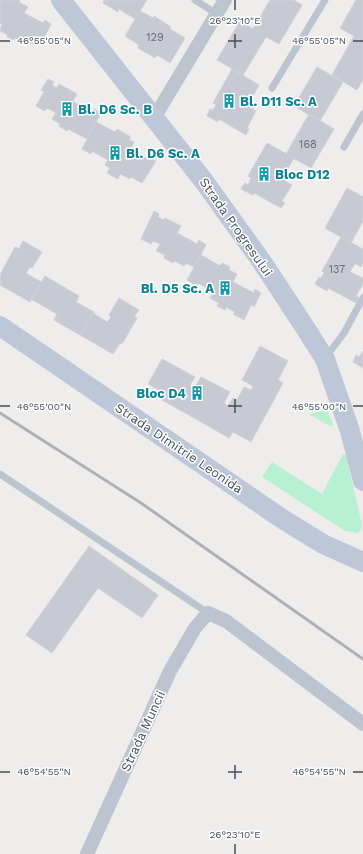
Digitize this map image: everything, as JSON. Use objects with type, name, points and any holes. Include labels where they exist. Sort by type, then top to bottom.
[{"type":"street","name":"Strada Progresului","points":[[61,0],[203,180],[262,262],[324,359],[350,431],[363,481]]},
{"type":"street","points":[[154,118],[225,0]]},
{"type":"street","name":"Strada Dimitrie Leonida","points":[[0,326],[281,518],[323,544],[363,562]]},
{"type":"street","points":[[208,613],[226,620],[363,724]]},
{"type":"street","name":"Strada Muncii","points":[[87,854],[170,670],[195,628],[208,613]]},
{"type":"lane","points":[[195,0],[217,14]]},
{"type":"lane","points":[[272,88],[325,0]]},
{"type":"lane","points":[[344,146],[363,114]]},
{"type":"lane","points":[[324,359],[344,333],[363,298]]},
{"type":"lane","points":[[0,474],[208,613]]},
{"type":"green space","points":[[327,410],[333,424],[332,427],[310,415],[312,413]]},
{"type":"green space","points":[[343,454],[346,455],[362,525],[361,530],[357,533],[345,531],[262,477],[272,462],[322,494]]},
{"type":"building","points":[[0,0],[20,0],[19,2],[28,7],[24,13],[43,23],[45,20],[51,24],[44,38],[40,37],[35,45],[25,40],[24,42],[15,38],[14,40],[7,37],[8,35],[0,31],[2,24],[0,23]]},
{"type":"building","points":[[104,0],[147,0],[135,19],[119,9],[118,12],[103,3]]},
{"type":"building","points":[[270,0],[294,0],[302,5],[279,44],[266,37],[243,75],[217,60],[240,21],[253,29]]},
{"type":"building","points":[[356,0],[363,0],[363,41],[340,28]]},
{"type":"building","points":[[140,11],[153,18],[154,16],[171,27],[170,29],[185,38],[170,63],[157,55],[155,58],[138,48],[139,45],[125,36]]},
{"type":"building","points":[[354,36],[363,41],[363,80],[357,90],[332,75]]},
{"type":"building","points":[[317,67],[343,82],[320,121],[294,106]]},
{"type":"building","name":"Bl. D11 Sc. A","points":[[232,69],[259,85],[252,98],[248,96],[242,103],[256,111],[247,128],[249,129],[246,135],[219,119],[218,122],[207,116],[210,109],[213,110],[216,105],[213,103]]},
{"type":"building","name":"Bl. D6 Sc. B","points":[[48,79],[54,82],[52,85],[57,88],[59,84],[77,94],[73,101],[74,102],[92,112],[94,109],[101,113],[87,139],[59,126],[60,124],[52,119],[56,113],[47,108],[45,111],[36,106],[44,92],[41,90]]},
{"type":"building","points":[[309,114],[334,129],[311,168],[286,154]]},
{"type":"building","name":"Bl. D6 Sc. A","points":[[96,122],[115,132],[117,129],[131,137],[129,140],[134,142],[130,150],[149,160],[150,158],[156,161],[142,183],[131,177],[130,179],[120,174],[118,179],[107,173],[110,168],[105,165],[108,160],[92,151],[91,154],[82,149]]},
{"type":"building","name":"Bloc D12","points":[[267,143],[294,158],[286,172],[283,170],[282,172],[280,171],[277,176],[292,185],[282,201],[285,203],[281,208],[254,193],[253,195],[241,189],[245,183],[248,185],[251,178],[248,176]]},
{"type":"building","points":[[347,188],[363,197],[363,221],[351,243],[325,228]]},
{"type":"building","points":[[154,211],[159,214],[158,217],[164,220],[165,218],[181,226],[177,233],[197,244],[199,240],[206,245],[194,267],[186,263],[184,266],[175,261],[173,263],[164,258],[165,255],[156,251],[160,244],[153,241],[151,244],[141,239]]},
{"type":"building","points":[[341,237],[363,249],[363,263],[361,267],[356,264],[350,272],[363,278],[363,284],[356,296],[359,297],[356,303],[328,288],[327,291],[315,284],[319,277],[321,278],[324,273],[322,271]]},
{"type":"building","points":[[23,241],[42,252],[32,268],[30,267],[26,273],[41,282],[30,302],[0,285],[1,273],[15,247],[19,249]]},
{"type":"building","name":"Bl. D5 Sc. A","points":[[201,255],[220,266],[222,263],[230,267],[229,270],[237,274],[233,282],[254,293],[255,289],[261,293],[254,307],[251,305],[244,320],[233,314],[235,312],[226,307],[225,310],[217,306],[219,303],[210,298],[213,292],[198,283],[196,286],[187,280]]},
{"type":"building","points":[[45,276],[79,296],[76,302],[94,312],[80,335],[54,320],[57,314],[31,299]]},
{"type":"building","points":[[119,298],[139,310],[134,317],[137,318],[122,344],[120,343],[113,354],[80,335],[93,313],[107,322],[111,317],[109,315]]},
{"type":"building","name":"Bloc D4","points":[[260,346],[288,361],[278,380],[283,383],[251,442],[233,432],[229,438],[162,400],[166,394],[148,384],[162,359],[195,377],[190,385],[195,387],[201,377],[230,392],[224,403],[228,406],[233,398],[237,400],[244,387],[251,390],[253,386],[242,380]]},
{"type":"building","points":[[363,351],[363,368],[353,362],[356,355],[359,357]]},
{"type":"building","points":[[89,546],[158,595],[142,618],[98,588],[52,653],[26,635]]},
{"type":"railway","points":[[0,413],[141,503],[363,659]]},
{"type":"place","name":"Bl. D11 Sc. A","points":[[229,101]]},
{"type":"place","name":"Bl. D6 Sc. B","points":[[67,109]]},
{"type":"place","name":"Bl. D6 Sc. A","points":[[115,153]]},
{"type":"place","name":"Bloc D12","points":[[264,174]]},
{"type":"place","name":"Bl. D5 Sc. A","points":[[225,288]]},
{"type":"place","name":"Bloc D4","points":[[197,393]]}]
